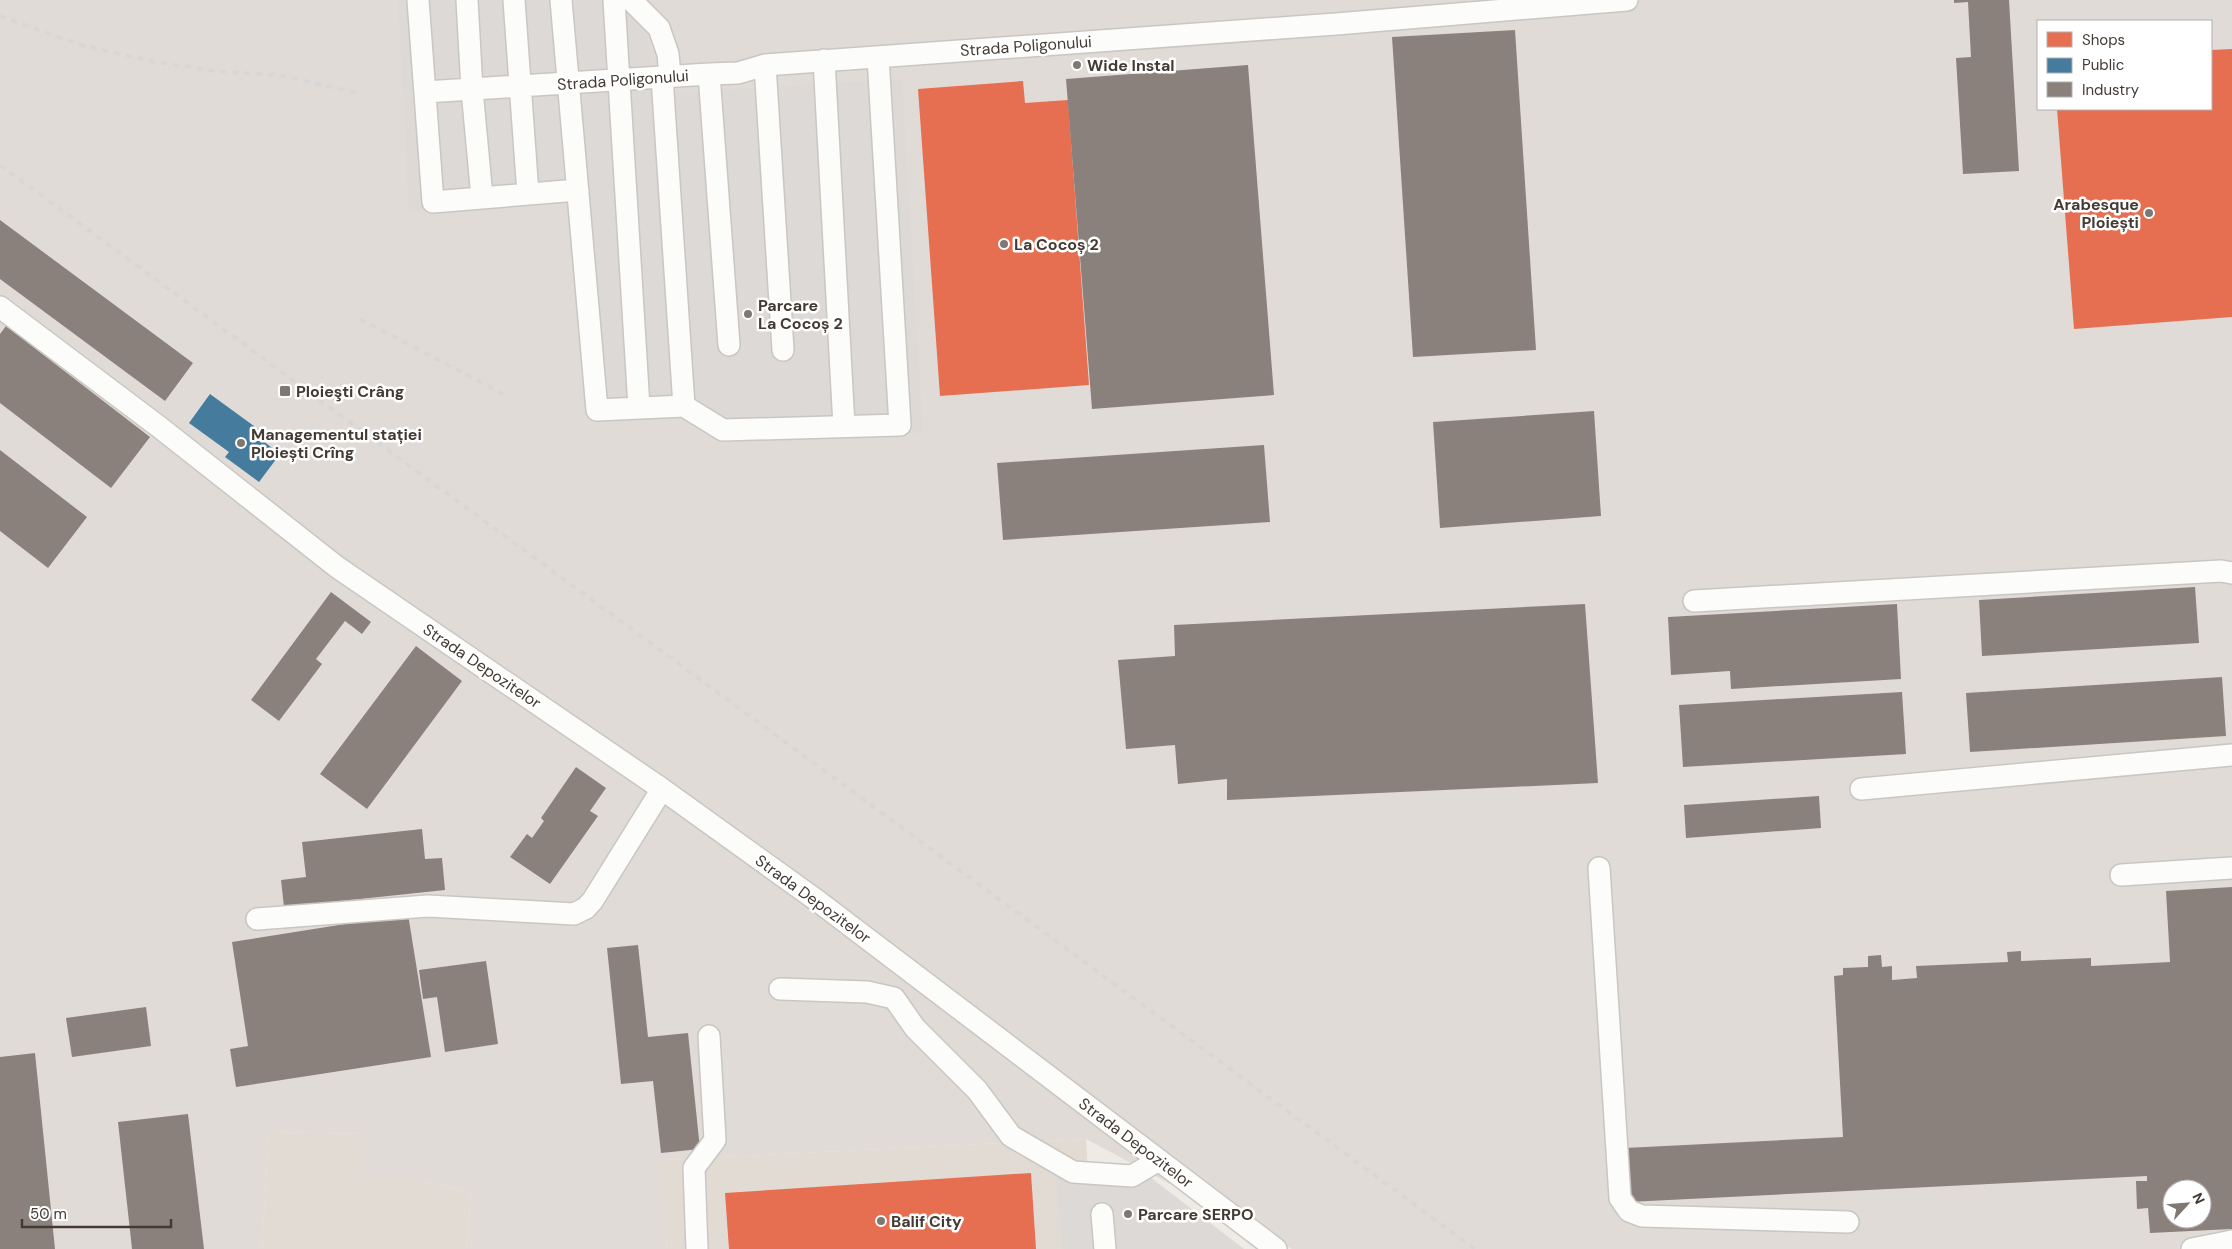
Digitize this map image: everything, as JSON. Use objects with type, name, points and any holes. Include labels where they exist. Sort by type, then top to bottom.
[{"type":"street","points":[[418,0],[433,202],[578,190]]},
{"type":"street","points":[[467,0],[472,90],[482,197]]},
{"type":"street","points":[[514,0],[528,194]]},
{"type":"street","points":[[561,0],[598,410],[684,406],[723,430],[900,425],[878,56]]},
{"type":"street","points":[[614,0],[639,408]]},
{"type":"street","points":[[631,0],[659,28],[668,54],[666,77],[684,406]]},
{"type":"street","name":"Strada Poligonului","points":[[425,92],[709,74],[738,74],[765,65],[824,60],[1336,24],[1627,0]]},
{"type":"street","points":[[824,60],[844,426]]},
{"type":"street","points":[[765,65],[782,350]]},
{"type":"street","points":[[709,74],[729,345]]},
{"type":"street","name":"Strada Depozitelor","points":[[0,307],[158,426],[337,567],[662,789],[819,902],[1276,1249]]},
{"type":"street","points":[[1694,600],[2221,571],[2232,573]]},
{"type":"street","points":[[1860,789],[2232,755]]},
{"type":"street","points":[[257,919],[428,906],[574,914],[586,908],[593,900],[662,789]]},
{"type":"street","points":[[1600,868],[1620,1198],[1629,1211],[1642,1216],[1848,1222]]},
{"type":"street","points":[[2121,875],[2232,868]]},
{"type":"street","points":[[780,989],[867,992],[894,998],[915,1028],[977,1090],[1011,1136],[1073,1172],[1132,1176],[1159,1160]]},
{"type":"street","points":[[697,1249],[694,1168],[716,1140],[709,1036]]},
{"type":"street","points":[[1102,1214],[1105,1249]]},
{"type":"street","points":[[2192,1249],[2232,1241]]},
{"type":"shaded area","points":[[0,0],[2232,0],[2232,1249],[1292,1249],[1086,1139],[662,1160],[667,1249],[466,1249],[471,1193],[419,1180],[363,1176],[366,1134],[269,1132],[262,1249],[0,1249]]},
{"type":"shaded area","name":"Parcare La Cocoș 2","points":[[398,0],[617,0],[649,34],[652,94],[902,79],[923,433],[719,439],[679,417],[590,417],[567,200],[409,211]]},
{"type":"shaded area","points":[[269,1132],[366,1134],[419,1180],[471,1193],[466,1249],[262,1249]]},
{"type":"shaded area","points":[[1086,1139],[1092,1249],[667,1249],[661,1160]]},
{"type":"shaded area","name":"Parcare SERPO","points":[[1150,1177],[1244,1249],[1062,1249],[1056,1178]]},
{"type":"building: Shops","name":"Arabesque Ploiești","points":[[2232,49],[2232,317],[2074,329],[2057,110],[2212,110],[2212,50]]},
{"type":"building: Shops","name":"La Cocoș 2","points":[[1023,81],[1025,103],[1068,100],[1089,385],[940,396],[918,89]]},
{"type":"building: Shops","name":"Balif City","points":[[1031,1173],[1036,1249],[729,1249],[725,1193]]},
{"type":"building: Public","name":"Managementul stației Ploiești Crîng","points":[[210,394],[258,429],[254,434],[280,454],[259,482],[225,457],[229,452],[189,423]]},
{"type":"building: Industry","points":[[1954,0],[2009,0],[2019,171],[1963,174],[1956,58],[1971,57],[1968,2],[1954,3]]},
{"type":"building: Industry","points":[[1515,30],[1536,350],[1413,357],[1392,37]]},
{"type":"building: Industry","points":[[1248,65],[1274,395],[1092,409],[1066,79]]},
{"type":"building: Industry","points":[[0,220],[193,363],[165,401],[0,279]]},
{"type":"building: Industry","points":[[6,326],[150,437],[111,488],[0,403],[0,334]]},
{"type":"building: Industry","points":[[1594,411],[1601,516],[1440,528],[1433,422]]},
{"type":"building: Industry","points":[[1264,445],[1270,522],[1003,540],[997,463]]},
{"type":"building: Industry","points":[[0,450],[87,517],[48,568],[0,531]]},
{"type":"building: Industry","points":[[2195,587],[2199,643],[1982,656],[1979,600]]},
{"type":"building: Industry","points":[[331,592],[371,622],[362,634],[345,621],[316,659],[322,664],[279,721],[251,700]]},
{"type":"building: Industry","points":[[1585,604],[1598,783],[1227,800],[1227,779],[1178,784],[1175,745],[1126,749],[1118,660],[1175,656],[1174,625]]},
{"type":"building: Industry","points":[[1897,604],[1901,679],[1731,689],[1730,671],[1671,675],[1668,617]]},
{"type":"building: Industry","points":[[416,646],[462,681],[367,809],[320,774]]},
{"type":"building: Industry","points":[[2222,677],[2226,736],[1970,752],[1966,693]]},
{"type":"building: Industry","points":[[1902,692],[1906,754],[1683,767],[1679,705]]},
{"type":"building: Industry","points":[[576,767],[606,788],[590,811],[598,816],[550,884],[510,857],[527,834],[532,838],[544,821],[541,818]]},
{"type":"building: Industry","points":[[1819,796],[1821,828],[1686,838],[1684,805]]},
{"type":"building: Industry","points":[[422,829],[425,859],[442,858],[445,890],[284,907],[281,880],[306,877],[302,842]]},
{"type":"building: Industry","points":[[2232,887],[2232,1229],[2150,1233],[2148,1208],[2137,1209],[2136,1181],[2147,1181],[2147,1176],[1628,1202],[1625,1148],[1843,1137],[1834,976],[1843,975],[1843,968],[1868,967],[1868,956],[1881,955],[1882,967],[1892,966],[1892,980],[1917,978],[1916,966],[2008,962],[2007,952],[2021,951],[2021,961],[2091,958],[2091,966],[2170,962],[2166,891]]},
{"type":"building: Industry","points":[[408,914],[431,1057],[236,1087],[230,1049],[248,1046],[232,942]]},
{"type":"building: Industry","points":[[638,945],[648,1037],[688,1033],[700,1149],[661,1153],[653,1081],[621,1084],[607,948]]},
{"type":"building: Industry","points":[[486,961],[498,1044],[445,1052],[437,997],[423,999],[419,970]]},
{"type":"building: Industry","points":[[146,1007],[151,1046],[72,1057],[66,1018]]},
{"type":"building: Industry","points":[[35,1053],[55,1249],[0,1249],[0,1057]]},
{"type":"building: Industry","points":[[188,1114],[204,1249],[132,1249],[118,1122]]},
{"type":"railway","points":[[0,16],[84,46],[151,61],[214,71],[278,75],[363,94]]},
{"type":"railway","points":[[0,165],[1475,1249]]},
{"type":"railway","points":[[360,319],[505,395]]},
{"type":"place","name":"Wide Instal","points":[[1077,65]]},
{"type":"place","name":"Arabesque Ploiești","points":[[2149,213]]},
{"type":"place","name":"La Cocoș 2","points":[[1004,244]]},
{"type":"place","name":"Parcare La Cocoș 2","points":[[748,314]]},
{"type":"place","name":"Ploieşti Crâng","points":[[285,391]]},
{"type":"place","name":"Managementul stației Ploiești Crîng","points":[[241,443]]},
{"type":"place","name":"Parcare SERPO","points":[[1128,1214]]},
{"type":"place","name":"Balif City","points":[[881,1221]]}]
